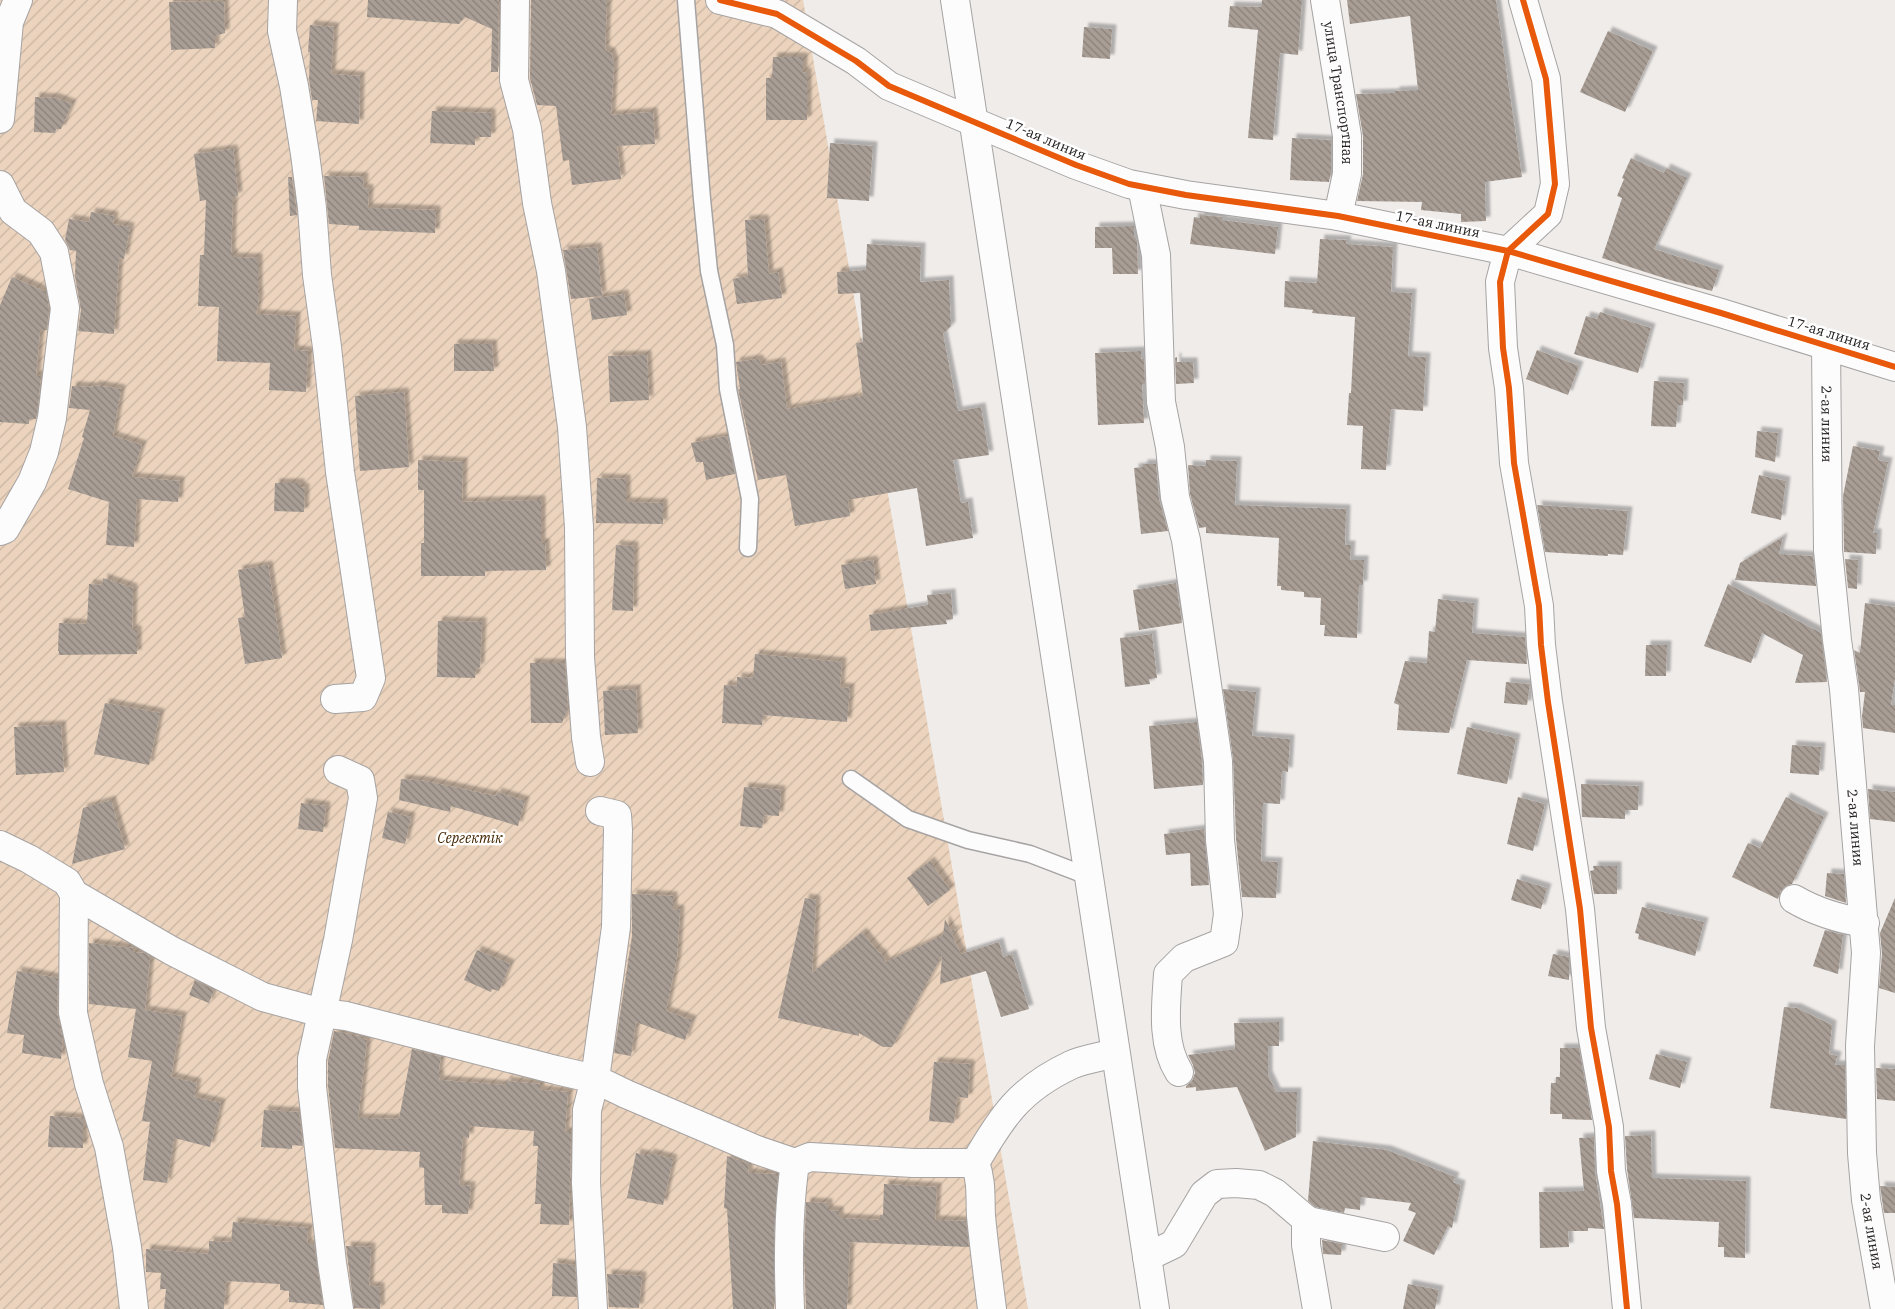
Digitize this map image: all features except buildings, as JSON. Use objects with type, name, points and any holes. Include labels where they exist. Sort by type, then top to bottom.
[{"type":"street","points":[[0,118],[9,22],[18,0]]},
{"type":"street","points":[[282,0],[282,31],[294,86],[305,154],[340,472],[371,678],[363,697],[335,699]]},
{"type":"street","points":[[515,0],[514,80],[527,129],[537,203],[551,271],[572,427],[579,527],[580,657],[586,736],[590,762]]},
{"type":"street","name":"17-ая линия","points":[[720,0],[777,14],[856,61],[889,86],[1076,165],[1142,188],[1276,209],[1338,216],[1508,251],[1895,367]]},
{"type":"street","points":[[955,0],[1155,1309]]},
{"type":"street","name":"улица Транспортная","points":[[1325,0],[1346,136],[1347,174],[1338,216]]},
{"type":"street","points":[[1523,0],[1546,79],[1555,184],[1548,214],[1508,251],[1500,282],[1503,348],[1509,388],[1514,463],[1539,606],[1540,645],[1580,909],[1591,1028],[1609,1127],[1611,1171],[1617,1204],[1627,1309]]},
{"type":"street","points":[[0,185],[13,211],[41,232],[54,252],[65,308],[52,418],[44,452],[32,482],[4,529],[0,531]]},
{"type":"street","points":[[1142,188],[1156,255],[1162,402],[1170,447],[1175,497],[1186,540],[1218,761],[1220,840],[1228,914],[1224,942],[1184,958],[1168,974],[1166,1001],[1168,1042],[1179,1072]]},
{"type":"street","name":"2-ая линия","points":[[1826,345],[1828,550],[1844,689],[1865,923],[1866,953],[1860,1046],[1862,1153],[1866,1200],[1885,1309]]},
{"type":"street","points":[[338,770],[360,780],[364,798],[338,940],[312,1058],[312,1087],[339,1309]]},
{"type":"street","points":[[593,1309],[586,1183],[587,1110],[595,1079],[616,927],[618,830],[617,815],[600,811]]},
{"type":"street","points":[[0,845],[29,859],[68,882],[74,894],[73,1014],[89,1084],[108,1147],[127,1248],[134,1309]]},
{"type":"street","points":[[74,894],[185,958],[263,997],[595,1079],[757,1150],[795,1162],[810,1157],[913,1163],[975,1163]]},
{"type":"street","points":[[1794,899],[1833,916],[1865,923]]},
{"type":"street","points":[[975,1163],[997,1124],[1010,1108],[1033,1087],[1072,1064],[1115,1053]]},
{"type":"street","points":[[790,1309],[788,1270],[790,1198],[795,1162]]},
{"type":"street","points":[[975,1163],[980,1176],[981,1211],[992,1309]]},
{"type":"street","points":[[1147,1257],[1174,1244],[1204,1194],[1218,1184],[1259,1185],[1275,1193],[1306,1219],[1385,1237]]},
{"type":"street","points":[[1306,1219],[1306,1245],[1316,1309]]},
{"type":"lane","points":[[686,0],[709,271],[725,345],[728,389],[750,499],[748,548]]},
{"type":"lane","points":[[851,779],[908,820],[968,840],[1030,854],[1090,877]]},
{"type":"green space","name":"Сергектік","points":[[0,0],[803,0],[1028,1309],[0,1309]]},
{"type":"cycle path","points":[[720,0],[777,14],[856,61],[889,86],[1076,165],[1129,184],[1186,195],[1338,216],[1508,251],[1721,313],[1895,367]]},
{"type":"cycle path","points":[[1523,0],[1546,79],[1555,184],[1548,214],[1508,251],[1500,282],[1503,348],[1509,388],[1514,463],[1539,606],[1541,645],[1548,702],[1580,909],[1591,1028],[1609,1127],[1611,1171],[1617,1204],[1627,1309]]}]
